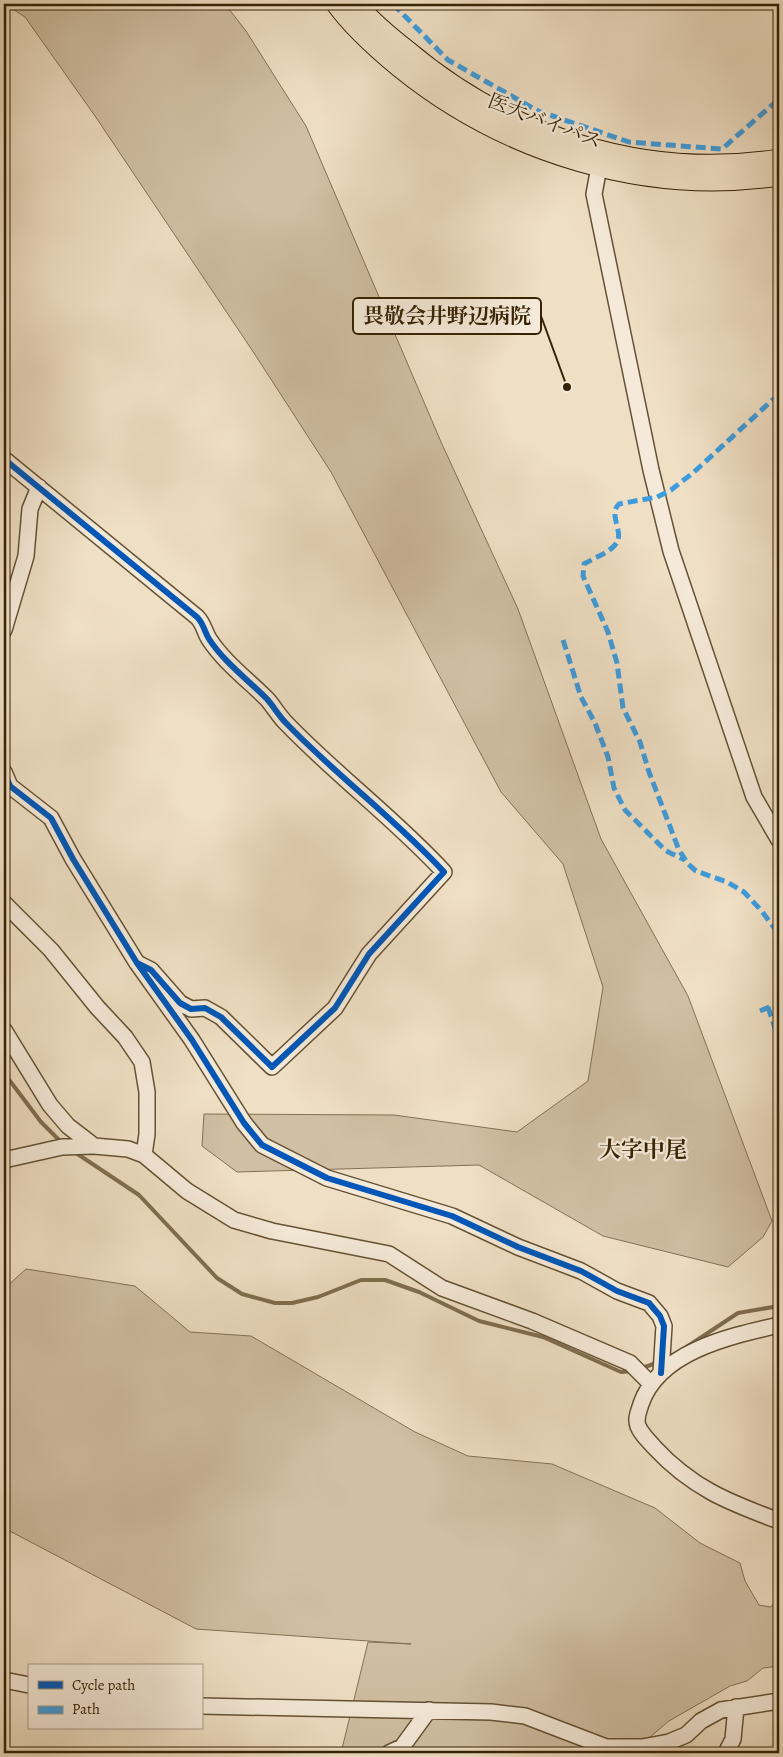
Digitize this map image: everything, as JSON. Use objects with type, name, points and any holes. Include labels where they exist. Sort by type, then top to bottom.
[{"type":"main road","name":"医大バイパス","points":[[336,4],[376,47],[414,79],[453,106],[520,140],[600,159],[636,159],[686,164],[735,164],[779,159]]},
{"type":"main road","name":"医大バイパス","points":[[357,4],[378,26],[421,62],[462,91],[600,159],[651,177],[704,181],[779,176]]},
{"type":"street","points":[[600,159],[594,194],[668,537],[754,798],[779,840]]},
{"type":"street","points":[[4,459],[197,617],[204,624],[208,638],[270,702],[285,722],[364,797],[421,847],[444,872],[374,948],[335,1008],[272,1067],[221,1017],[205,1008],[191,1008],[180,1003],[151,970],[137,963]]},
{"type":"street","points":[[4,630],[26,556],[30,509],[39,487]]},
{"type":"street","points":[[4,772],[10,786],[51,818],[73,859],[137,963],[192,1040],[244,1124],[262,1144],[327,1178],[452,1216],[518,1247],[581,1271],[617,1291],[649,1303],[664,1326],[656,1378],[637,1416],[638,1427],[674,1468],[729,1502],[779,1521]]},
{"type":"street","points":[[4,903],[51,950],[97,1007],[125,1037],[142,1062],[147,1092],[147,1134],[144,1155]]},
{"type":"street","points":[[4,1030],[57,1116],[78,1135],[94,1146]]},
{"type":"street","points":[[4,1160],[62,1147],[94,1146],[128,1149],[144,1155],[187,1191],[234,1220],[272,1231],[389,1254],[442,1288],[532,1321],[625,1361],[656,1378]]},
{"type":"street","points":[[656,1378],[710,1343],[779,1324]]},
{"type":"street","points":[[4,1680],[28,1685]]},
{"type":"street","points":[[202,1706],[429,1710],[525,1716],[552,1724],[606,1747],[634,1748],[651,1746],[677,1739],[713,1714],[736,1707],[779,1701]]},
{"type":"street","points":[[726,1753],[733,1739],[736,1707]]},
{"type":"street","points":[[390,1753],[402,1747],[429,1710]]},
{"type":"shaded area","points":[[5,4],[225,4],[246,31],[306,126],[441,442],[518,609],[601,839],[688,996],[772,1221],[763,1237],[728,1267],[603,1236],[479,1165],[237,1172],[202,1146],[204,1114],[394,1115],[517,1132],[588,1081],[603,987],[563,864],[501,792],[331,472],[252,350],[95,116],[25,17]]},
{"type":"shaded area","points":[[26,1269],[135,1286],[190,1332],[251,1336],[415,1432],[468,1456],[552,1464],[655,1508],[700,1543],[740,1563],[745,1581],[759,1605],[770,1607],[779,1600],[779,1666],[763,1668],[747,1681],[730,1686],[669,1721],[631,1753],[341,1753],[368,1642],[411,1644],[196,1629],[4,1528],[4,1289]]},
{"type":"waterway","points":[[4,1073],[41,1122],[61,1142]]},
{"type":"waterway","points":[[73,1151],[139,1195],[217,1278],[242,1294],[275,1303],[292,1303],[318,1297],[361,1280],[385,1280],[419,1292],[479,1321],[543,1337],[621,1372],[633,1371]]},
{"type":"waterway","points":[[685,1348],[738,1313],[779,1306]]},
{"type":"waterway","points":[[642,1368],[659,1362]]},
{"type":"marked path","points":[[393,4],[448,60],[538,111],[629,142],[722,149],[779,99]]},
{"type":"marked path","points":[[779,394],[694,472],[671,490],[657,497],[619,504],[615,513],[619,535],[618,540],[609,550],[584,564],[583,576],[608,632],[617,663],[623,708],[640,742],[649,772],[679,850],[688,864],[696,871],[727,882],[744,892],[779,934]]},
{"type":"marked path","points":[[563,640],[581,697],[595,723],[608,757],[614,788],[625,810],[666,851],[685,860]]},
{"type":"marked path","points":[[760,1011],[779,1003]]},
{"type":"marked path","points":[[768,1007],[779,1040]]},
{"type":"cycle path","points":[[4,459],[197,617],[215,647],[267,699],[286,723],[406,834],[444,872],[369,954],[335,1008],[272,1067],[221,1017],[205,1008],[191,1009],[180,1003],[151,970],[137,963]]},
{"type":"cycle path","points":[[4,772],[10,786],[51,818],[73,859],[137,963],[192,1040],[244,1123],[262,1145],[327,1178],[452,1216],[518,1247],[581,1271],[617,1291],[649,1303],[660,1316],[664,1326],[661,1373]]},
{"type":"place","name":"畏敬会井野辺病院","points":[[567,387]]},
{"type":"district","name":"大字中尾","points":[[643,1150]]}]
